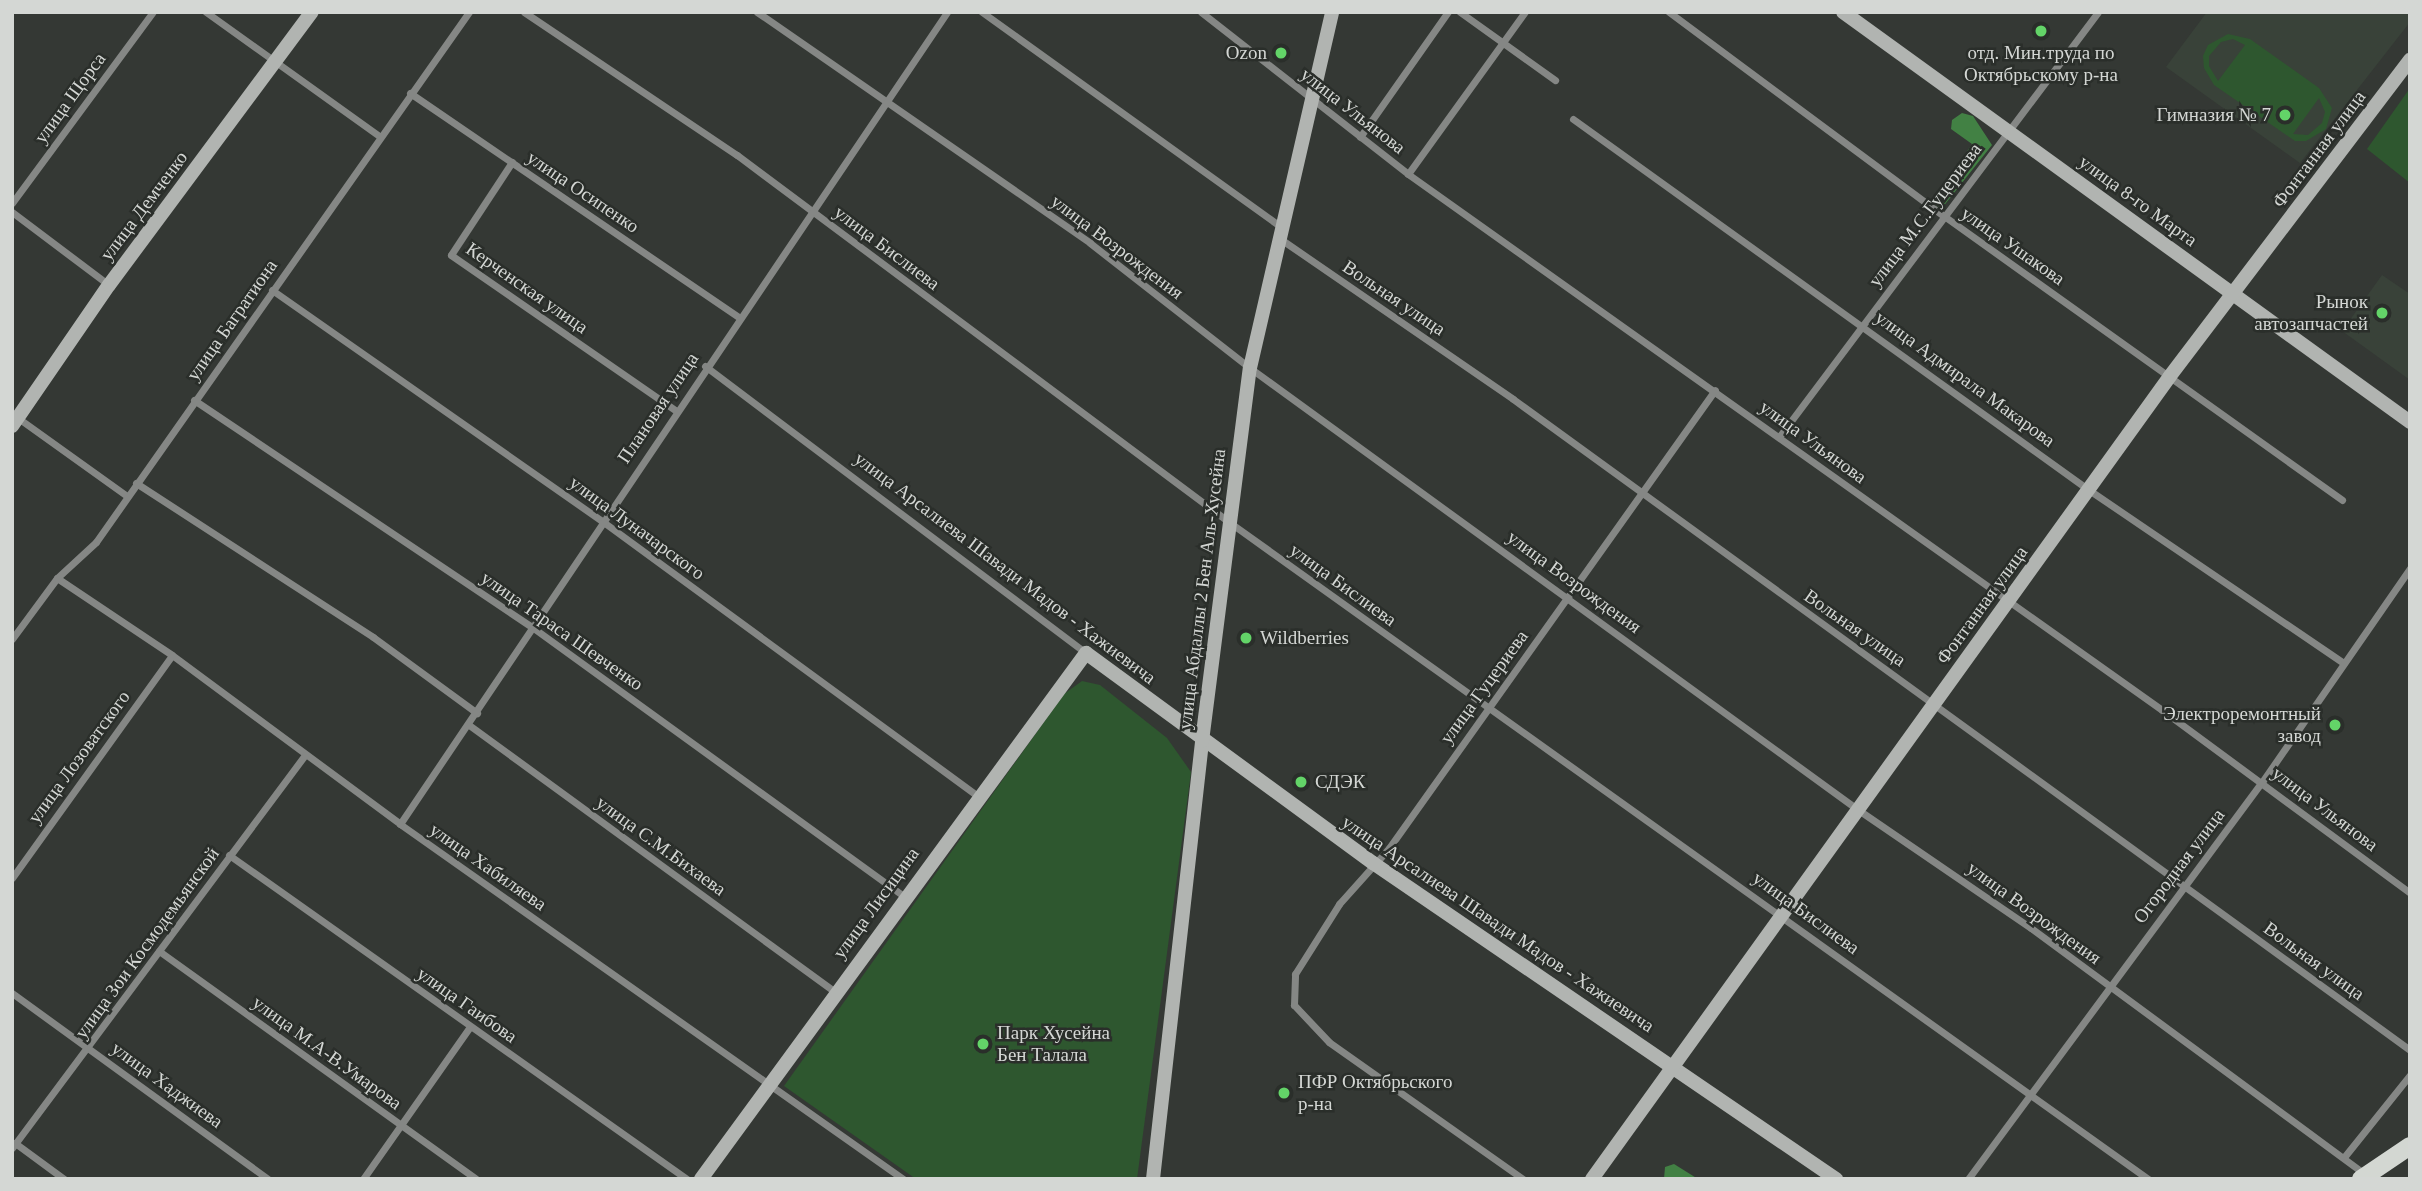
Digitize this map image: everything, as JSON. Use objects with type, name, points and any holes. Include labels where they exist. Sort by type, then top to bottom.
[{"type":"main road","points":[[2369,1178],[2410,1146]]},
{"type":"main road","points":[[2369,1178],[2410,1158]]},
{"type":"street","name":"улица Щорса","points":[[12,203],[153,12]]},
{"type":"street","points":[[206,12],[379,136]]},
{"type":"street","name":"улица Демченко","points":[[15,422],[109,285],[312,12]]},
{"type":"street","name":"улица Багратиона","points":[[12,639],[57,578],[96,542],[379,136],[469,12]]},
{"type":"street","name":"улица Бислиева","points":[[524,12],[737,155],[1229,522],[1784,915],[2148,1179]]},
{"type":"street","name":"улица Возрождения","points":[[757,12],[887,99],[1090,243],[1250,368],[1569,596],[1857,809],[2031,928],[2108,987],[2345,1156],[2369,1178]]},
{"type":"street","name":"Плановая улица","points":[[400,824],[470,725],[531,627],[738,317],[947,12]]},
{"type":"street","name":"Вольная улица","points":[[982,12],[1279,232],[1513,398],[1640,494],[2184,884],[2410,1050]]},
{"type":"street","name":"улица Ульянова","points":[[1201,12],[1408,174],[1715,390],[2262,782],[2410,892]]},
{"type":"street","name":"улица Абдаллы 2 Бен Аль-Хусейна","points":[[1153,1179],[1202,741],[1250,368],[1279,232],[1332,12]]},
{"type":"street","points":[[1360,137],[1448,12]]},
{"type":"street","points":[[1460,12],[1555,80]]},
{"type":"street","points":[[1408,174],[1525,12]]},
{"type":"street","name":"улица Ушакова","points":[[1669,12],[1944,216],[2342,500]]},
{"type":"street","name":"улица 8-го Марта","points":[[1843,12],[2410,422]]},
{"type":"street","name":"улица М.С.Гуцериева","points":[[1779,437],[2098,12]]},
{"type":"street","name":"Фонтанная улица","points":[[1592,1179],[2170,376],[2410,60]]},
{"type":"street","name":"улица Осипенко","points":[[410,93],[738,317]]},
{"type":"street","name":"улица Адмирала Макарова","points":[[1573,119],[1862,323],[2089,490],[2342,662]]},
{"type":"street","name":"Керченская улица","points":[[512,162],[451,255],[676,411]]},
{"type":"street","points":[[12,212],[109,285]]},
{"type":"street","name":"улица Луначарского","points":[[272,290],[602,521],[979,797]]},
{"type":"street","name":"улица Арсалиева Шавади Мадов - Хажиевича","points":[[705,366],[1202,741],[1373,863],[1836,1179]]},
{"type":"street","name":"улица Гуцериева","points":[[1523,1179],[1329,1041],[1293,1005],[1295,974],[1311,944],[1373,863],[1389,848],[1715,390]]},
{"type":"street","name":"улица Тараса Шевченко","points":[[194,400],[531,627],[905,897]]},
{"type":"street","points":[[15,422],[127,496]]},
{"type":"street","points":[[136,483],[373,637],[477,713]]},
{"type":"street","name":"Огородная улица","points":[[1968,1179],[2262,782],[2342,662],[2410,568]]},
{"type":"street","name":"улица Хабиляева","points":[[57,578],[172,655],[400,824],[903,1179]]},
{"type":"street","name":"улица Лисицина","points":[[701,1179],[835,992],[1086,653]]},
{"type":"street","name":"улица Лозоватского","points":[[12,877],[172,655]]},
{"type":"street","name":"улица С.М.Бихаева","points":[[470,725],[835,992]]},
{"type":"street","name":"улица Зои Космодемьянской","points":[[14,1146],[90,1049],[229,855],[305,755]]},
{"type":"street","name":"улица Гаибова","points":[[229,855],[687,1179]]},
{"type":"street","name":"улица М.А-В.Умарова","points":[[159,951],[476,1179]]},
{"type":"street","name":"улица Хаджиева","points":[[12,993],[268,1179]]},
{"type":"street","points":[[363,1179],[470,1027]]},
{"type":"street","points":[[2345,1156],[2410,1075]]},
{"type":"street","points":[[14,1146],[64,1179]]},
{"type":"shaded area","name":"Гимназия № 7","points":[[2207,12],[2410,12],[2410,22],[2300,163],[2166,67]]},
{"type":"shaded area","name":"Рынок автозапчастей","points":[[2382,275],[2410,294],[2410,380],[2342,331]]},
{"type":"green space","points":[[2228,34],[2250,39],[2319,88],[2332,108],[2326,129],[2306,141],[2295,141],[2214,85],[2204,68],[2203,56],[2208,45]],"holes":[[[2233,39],[2245,45],[2218,81],[2209,66],[2209,56],[2221,42]],[[2319,98],[2325,112],[2322,123],[2308,135],[2293,134]]]},
{"type":"green space","points":[[2410,88],[2410,183],[2367,149]]},
{"type":"green space","points":[[1962,113],[1973,116],[1992,145],[1942,208],[1933,204],[1935,199],[1972,144],[1951,129],[1952,120]]},
{"type":"green space","points":[[1082,681],[1100,685],[1167,738],[1191,772],[1137,1179],[916,1179],[784,1086],[1064,694]]},
{"type":"green space","points":[[1674,1164],[1698,1179],[1664,1179],[1665,1167]]},
{"type":"place","name":"отд. Мин.труда по Октябрьскому р-на","points":[[2041,31]]},
{"type":"place","name":"Ozon","points":[[1281,53]]},
{"type":"place","name":"Гимназия № 7","points":[[2285,115]]},
{"type":"place","name":"Рынок автозапчастей","points":[[2382,313]]},
{"type":"place","name":"Wildberries","points":[[1246,638]]},
{"type":"place","name":"Электроремонтный завод","points":[[2335,725]]},
{"type":"place","name":"СДЭК","points":[[1301,782]]},
{"type":"place","name":"Парк Хусейна Бен Талала","points":[[983,1044]]},
{"type":"place","name":"ПФР Октябрьского р-на","points":[[1284,1093]]}]
